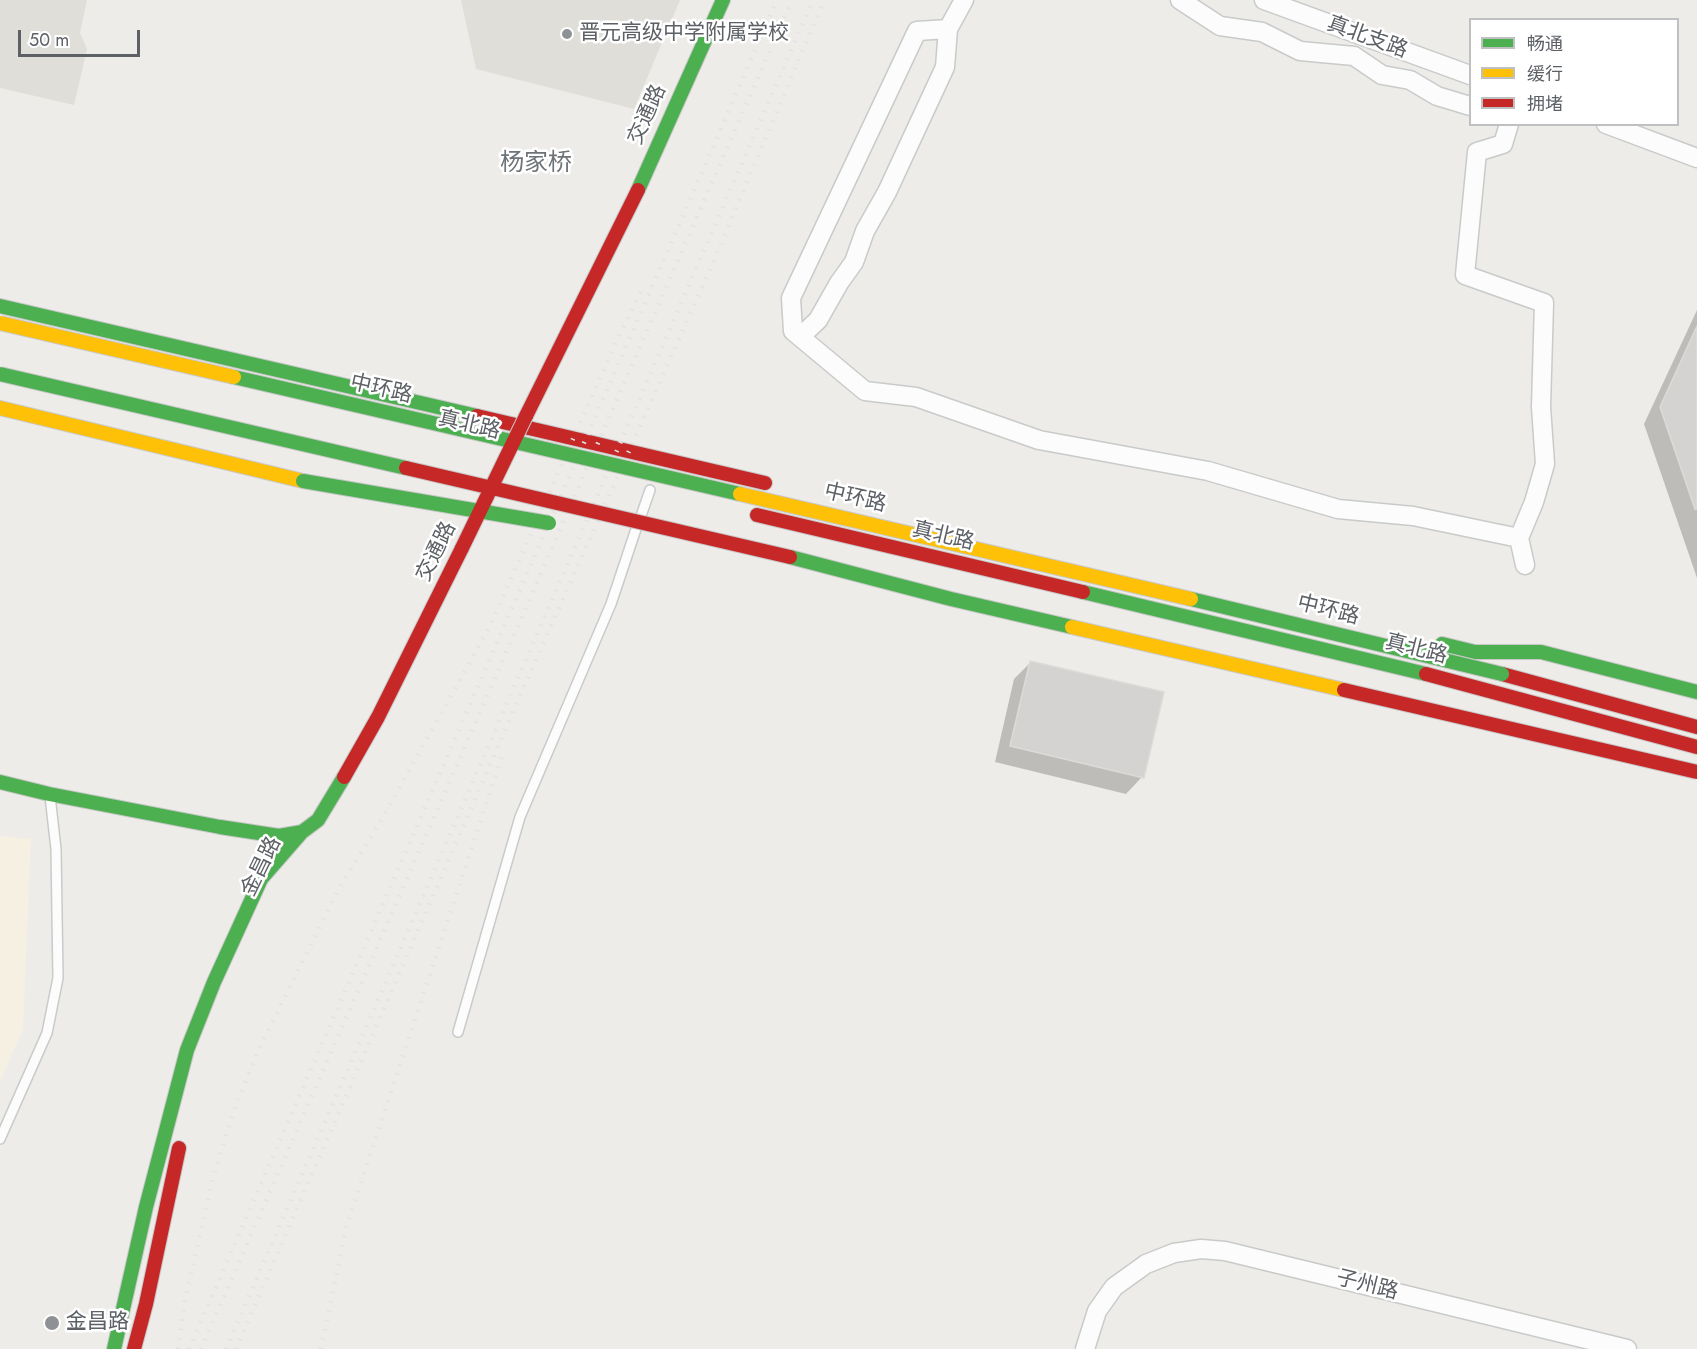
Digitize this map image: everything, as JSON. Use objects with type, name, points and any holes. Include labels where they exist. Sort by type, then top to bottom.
[{"type":"main road","name":"交通路","points":[[302,832],[318,820],[368,736],[635,197],[723,0]]},
{"type":"main road","name":"真北路","points":[[0,306],[778,486]]},
{"type":"main road","name":"中环路","points":[[0,323],[1151,589],[1502,674],[1697,727]]},
{"type":"main road","points":[[0,374],[781,555],[951,599],[1697,772]]},
{"type":"main road","points":[[0,408],[303,481],[559,525]]},
{"type":"main road","name":"真北路","points":[[488,452],[522,460]]},
{"type":"main road","points":[[644,488],[667,493]]},
{"type":"main road","name":"真北路","points":[[748,513],[1396,666],[1697,747]]},
{"type":"main road","points":[[616,537],[650,544]]},
{"type":"main road","points":[[788,571],[951,599]]},
{"type":"main road","name":"真北路","points":[[1429,641],[1531,666]]},
{"type":"main road","name":"真北路","points":[[1475,652],[1540,652],[1697,692]]},
{"type":"main road","points":[[1502,674],[1686,710]]},
{"type":"main road","points":[[1548,707],[1643,774]]},
{"type":"main road","points":[[0,782],[50,794],[267,835],[279,836],[302,832]]},
{"type":"main road","name":"金昌路","points":[[278,882],[302,832]]},
{"type":"main road","name":"金昌路","points":[[114,1349],[146,1207],[188,1050],[214,982],[261,879],[302,832]]},
{"type":"main road","points":[[134,1349],[146,1304],[182,1135]]},
{"type":"street","points":[[800,337],[818,320],[838,283],[854,262],[865,231],[887,192],[945,67],[948,29],[964,0]]},
{"type":"street","points":[[1180,0],[1220,26],[1262,32],[1300,51],[1354,56],[1382,75],[1410,80],[1437,96],[1469,106]]},
{"type":"street","name":"真北支路","points":[[1264,0],[1469,75]]},
{"type":"street","points":[[948,29],[916,31],[791,298],[793,331],[865,391],[916,397],[1039,440],[1208,471],[1338,509],[1413,516],[1518,538]]},
{"type":"street","points":[[1508,126],[1503,144],[1477,152],[1464,275],[1544,303],[1541,407],[1545,464],[1534,502],[1518,538],[1525,565]]},
{"type":"street","points":[[1610,126],[1697,158]]},
{"type":"street","name":"子州路","points":[[1085,1349],[1097,1311],[1114,1287],[1146,1264],[1174,1253],[1201,1249],[1225,1251],[1627,1349]]},
{"type":"lane","points":[[458,1032],[520,817],[611,604],[644,488]]},
{"type":"lane","points":[[0,1139],[47,1033],[58,978],[56,849],[50,794]]},
{"type":"shaded area","points":[[0,0],[87,0],[80,33],[87,49],[74,105],[0,88]]},
{"type":"shaded area","name":"晋元高级中学附属学校","points":[[461,0],[680,0],[634,109],[476,69]]},
{"type":"shaded area","points":[[0,836],[31,839],[23,1029],[0,1082]]},
{"type":"building","points":[[1697,326],[1697,509],[1695,509],[1660,407]]},
{"type":"building","points":[[1030,661],[1164,692],[1144,778],[1010,746]]},
{"type":"railway","points":[[189,1349],[777,0]]},
{"type":"railway","points":[[201,1349],[792,0]]},
{"type":"railway","points":[[226,1349],[813,0]]},
{"type":"railway","points":[[236,1349],[523,689],[715,258],[824,0]]},
{"type":"railway","points":[[178,1349],[185,1299],[213,1178],[233,1113],[258,1051],[337,892],[387,810],[489,628],[616,342],[641,292]]},
{"type":"railway","points":[[321,1349],[346,1228],[503,753]]},
{"type":"traffic: fast","points":[[638,190],[723,0]]},
{"type":"traffic: fast","points":[[0,306],[477,416]]},
{"type":"traffic: fast","points":[[0,374],[406,468]]},
{"type":"traffic: fast","points":[[234,377],[740,494]]},
{"type":"traffic: fast","points":[[303,481],[549,523]]},
{"type":"traffic: fast","points":[[790,557],[951,599],[1072,627]]},
{"type":"traffic: fast","points":[[1083,592],[1426,674]]},
{"type":"traffic: fast","points":[[1191,599],[1502,674]]},
{"type":"traffic: fast","points":[[1442,644],[1475,652],[1541,652],[1697,692]]},
{"type":"traffic: fast","points":[[0,782],[49,794],[279,836],[302,832],[318,820],[344,777]]},
{"type":"traffic: fast","points":[[114,1349],[146,1207],[187,1050],[214,982],[261,879],[302,832]]},
{"type":"traffic: slow","points":[[0,323],[234,377]]},
{"type":"traffic: slow","points":[[0,408],[303,481]]},
{"type":"traffic: slow","points":[[740,494],[1191,599]]},
{"type":"traffic: slow","points":[[1072,627],[1344,690]]},
{"type":"traffic: jam","points":[[526,416],[638,190]]},
{"type":"traffic: jam","points":[[477,416],[765,483]]},
{"type":"traffic: jam","points":[[462,548],[526,416]]},
{"type":"traffic: jam","points":[[406,468],[790,557]]},
{"type":"traffic: jam","points":[[757,515],[1083,592]]},
{"type":"traffic: jam","points":[[344,777],[378,717],[462,548]]},
{"type":"traffic: jam","points":[[1426,674],[1697,747]]},
{"type":"traffic: jam","points":[[1502,674],[1697,727]]},
{"type":"traffic: jam","points":[[1344,690],[1697,772]]},
{"type":"traffic: jam","points":[[134,1349],[146,1304],[179,1148]]},
{"type":"place","name":"晋元高级中学附属学校","points":[[567,34]]},
{"type":"place","name":"金昌路","points":[[52,1323]]},
{"type":"district","name":"杨家桥","points":[[536,164]]}]
